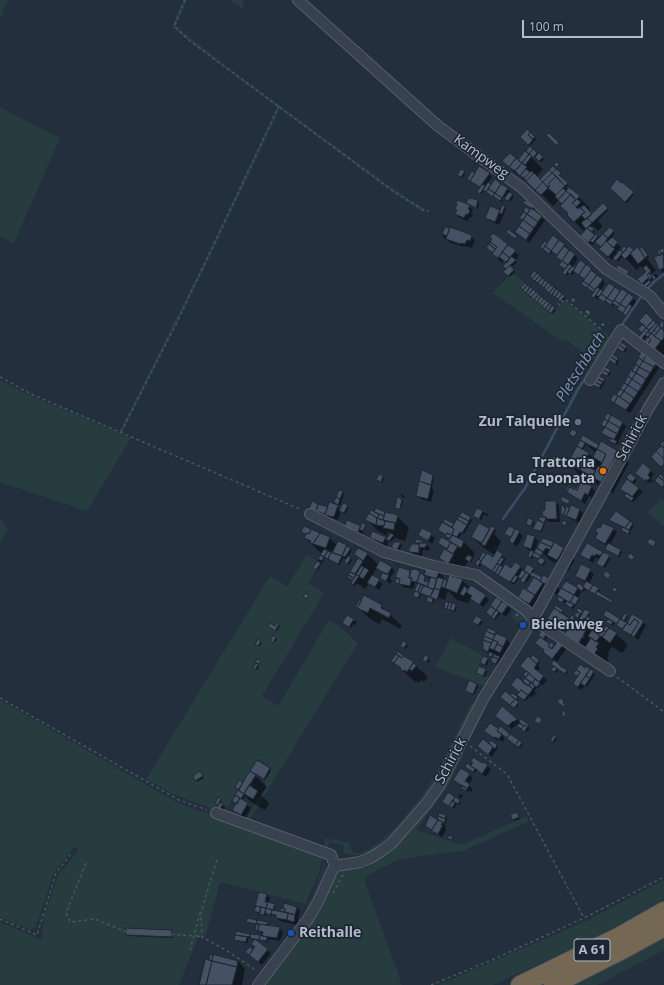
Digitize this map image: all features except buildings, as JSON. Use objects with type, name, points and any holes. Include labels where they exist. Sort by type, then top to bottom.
[{"type":"highway","name":"A 61","points":[[520,985],[618,937],[664,911]]},
{"type":"highway","name":"A 61","points":[[553,985],[624,950],[664,927]]},
{"type":"street","name":"Kampweg","points":[[298,0],[438,126],[522,188],[606,269],[650,296],[664,312]]},
{"type":"street","points":[[590,380],[621,330],[664,363]]},
{"type":"street","name":"Schirick","points":[[335,866],[360,862],[370,858],[391,844],[427,803],[439,786],[483,699],[533,619],[648,408],[664,383]]},
{"type":"street","points":[[310,514],[384,552],[434,566],[476,575],[527,611],[533,619],[610,672]]},
{"type":"street","points":[[216,813],[331,855],[335,866],[308,919],[258,985]]},
{"type":"path","points":[[185,0],[174,26],[190,41],[393,191],[423,210],[429,211]]},
{"type":"path","points":[[121,432],[182,311],[279,106]]},
{"type":"path","points":[[558,303],[560,305],[565,299],[602,330]]},
{"type":"path","points":[[0,377],[31,394],[310,514]]},
{"type":"path","points":[[610,672],[664,712]]},
{"type":"path","points":[[0,698],[179,800],[216,813]]},
{"type":"path","points":[[462,740],[507,774],[584,918]]},
{"type":"path","points":[[0,919],[37,935],[56,873],[70,855]]},
{"type":"path","points":[[190,950],[217,860]]},
{"type":"path","points":[[86,863],[66,913],[70,922],[96,919],[124,931],[202,937],[229,952],[264,976]]},
{"type":"path","points":[[331,897],[342,876],[351,872]]},
{"type":"path","points":[[431,985],[492,960],[584,918],[664,877]]},
{"type":"path","points":[[201,912],[202,937]]},
{"type":"green space","points":[[0,0],[9,0],[3,10],[2,17],[0,16]]},
{"type":"green space","points":[[183,0],[187,0],[176,26],[226,66],[394,189],[425,209],[425,213],[392,192],[280,109],[214,249],[123,431],[120,430],[211,248],[277,107],[172,27]]},
{"type":"green space","points":[[229,0],[243,0],[244,10]]},
{"type":"green space","points":[[0,107],[60,138],[14,243],[0,236]]},
{"type":"green space","points":[[512,272],[557,309],[565,301],[611,338],[580,390],[526,489],[503,520],[501,519],[524,488],[577,388],[595,361],[565,339],[563,342],[493,293]]},
{"type":"green space","points":[[640,296],[642,298],[622,327],[620,325]]},
{"type":"green space","points":[[0,380],[27,394],[131,438],[87,511],[0,482]]},
{"type":"green space","points":[[661,499],[663,501],[664,500],[664,526],[647,513]]},
{"type":"green space","points":[[0,518],[8,530],[0,544]]},
{"type":"green space","points":[[307,555],[317,561],[313,567],[316,570],[308,583],[324,593],[262,696],[278,706],[329,620],[339,626],[358,643],[248,822],[245,821],[265,788],[265,779],[272,768],[258,759],[224,813],[173,794],[146,779],[270,576],[287,586]]},
{"type":"green space","points":[[516,608],[527,616],[521,625],[511,617]]},
{"type":"green space","points":[[451,638],[483,656],[476,673],[490,678],[485,686],[435,667]]},
{"type":"green space","points":[[0,700],[178,803],[323,855],[319,872],[305,904],[220,882],[206,934],[198,938],[179,985],[0,985],[0,922],[42,940],[44,916],[58,875],[79,850],[75,846],[54,872],[36,927],[30,930],[0,917]]},
{"type":"green space","points":[[472,702],[474,704],[451,752],[431,787],[387,839],[377,848],[363,855],[344,853],[343,845],[329,842],[328,850],[324,849],[325,838],[349,843],[350,849],[359,854],[378,843],[396,827],[422,796],[436,774]]},
{"type":"green space","points":[[465,752],[447,787],[416,830],[462,845],[526,816],[529,821],[463,851],[398,860],[370,874],[364,879],[402,985],[264,985],[312,922],[323,905],[338,872],[342,869],[374,860]]},
{"type":"green space","points":[[324,863],[323,873],[308,906],[307,906],[315,890]]},
{"type":"green space","points":[[664,880],[664,899],[594,938],[493,985],[439,985],[588,920]]},
{"type":"green space","points":[[664,938],[664,950],[597,985],[572,985],[606,969]]},
{"type":"waterway","name":"Pletschbach","points":[[648,288],[664,274]]},
{"type":"waterway","name":"Pletschbach","points":[[621,326],[640,298]]},
{"type":"waterway","name":"Pletschbach","points":[[503,519],[525,488],[578,389],[587,376]]},
{"type":"place","name":"Zur Talquelle","points":[[578,422]]},
{"type":"place","name":"Trattoria La Caponata","points":[[603,471]]},
{"type":"place","name":"Bielenweg","points":[[523,625]]},
{"type":"place","name":"Reithalle","points":[[291,933]]}]
